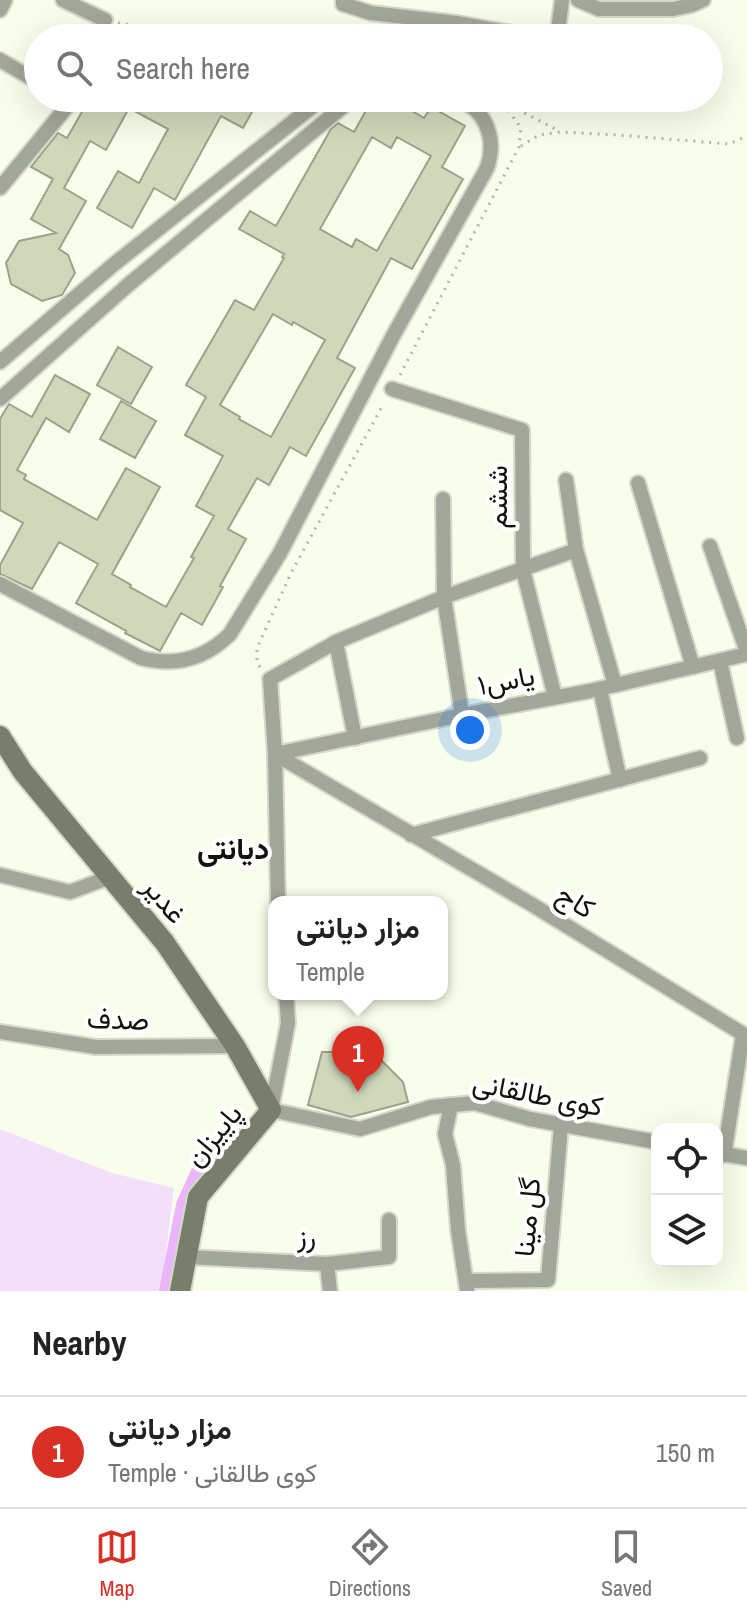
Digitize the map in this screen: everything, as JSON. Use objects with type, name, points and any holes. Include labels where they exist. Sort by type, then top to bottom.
[{"type":"main road","name":"غدیر","points":[[0,736],[23,772],[165,943],[235,1046],[271,1110]]},
{"type":"main road","name":"پاییزان","points":[[180,1291],[198,1197],[271,1110]]},
{"type":"street","points":[[0,10],[5,0]]},
{"type":"street","points":[[63,0],[105,20]]},
{"type":"street","points":[[343,0],[343,4],[371,13],[463,24]]},
{"type":"street","points":[[559,24],[562,0]]},
{"type":"street","points":[[578,0],[599,9],[673,9],[703,0]]},
{"type":"street","points":[[0,60],[24,74]]},
{"type":"street","points":[[0,188],[62,112]]},
{"type":"street","points":[[0,362],[113,265],[305,112]]},
{"type":"street","points":[[0,399],[128,285],[336,112]]},
{"type":"street","points":[[0,584],[141,658],[176,662],[220,644],[230,634],[280,553],[394,334],[487,168],[492,146],[489,132],[478,112]]},
{"type":"street","points":[[113,265],[128,285]]},
{"type":"street","name":"ششم","points":[[392,389],[522,430],[523,570],[555,697]]},
{"type":"street","points":[[566,480],[576,550],[607,687],[620,780]]},
{"type":"street","points":[[638,483],[693,667]]},
{"type":"street","points":[[443,499],[444,597],[462,715]]},
{"type":"street","points":[[710,546],[747,653]]},
{"type":"street","points":[[278,896],[270,679],[336,642],[444,597],[576,550]]},
{"type":"street","points":[[336,642],[355,738]]},
{"type":"street","name":"یاس۱","points":[[275,754],[607,687],[747,653]]},
{"type":"street","points":[[720,661],[737,738]]},
{"type":"street","name":"کاج","points":[[275,754],[531,904],[743,1034],[723,1138]]},
{"type":"street","points":[[411,835],[700,758]]},
{"type":"street","points":[[0,875],[70,892],[110,877]]},
{"type":"street","points":[[271,1110],[288,1023],[286,1000]]},
{"type":"street","name":"صدف","points":[[0,1032],[96,1047],[235,1046]]},
{"type":"street","name":"کوی طالقانی","points":[[271,1110],[360,1129],[431,1107],[475,1103],[530,1119],[651,1141]]},
{"type":"street","points":[[451,1105],[445,1134],[453,1165],[466,1286]]},
{"type":"street","name":"گل مینا","points":[[466,1286],[548,1280],[561,1125]]},
{"type":"street","points":[[723,1154],[747,1158]]},
{"type":"street","name":"رز","points":[[187,1257],[327,1264],[389,1257],[389,1220]]},
{"type":"street","points":[[327,1264],[330,1291]]},
{"type":"path","points":[[105,20],[127,24]]},
{"type":"path","points":[[270,679],[257,663],[257,648],[291,573],[519,147],[521,128],[510,112]]},
{"type":"path","points":[[520,112],[560,132]]},
{"type":"path","points":[[519,147],[539,135],[560,132],[729,144],[747,136]]},
{"type":"shaded area","points":[[0,1129],[112,1173],[174,1188],[161,1291],[0,1291]]},
{"type":"building","points":[[82,112],[127,112],[106,150],[90,141],[64,188],[86,201],[59,249],[68,255],[75,273],[62,295],[42,301],[11,284],[6,263],[19,241],[56,233],[31,219],[53,179],[31,167],[58,133],[67,138]]},
{"type":"building","points":[[136,112],[252,112],[243,128],[221,116],[175,200],[154,188],[132,228],[97,208],[118,171],[139,183],[168,129]]},
{"type":"building","points":[[365,112],[414,112],[424,118],[428,112],[440,112],[465,126],[442,167],[463,179],[412,269],[391,258],[337,358],[355,368],[306,456],[290,447],[269,485],[257,478],[228,529],[246,539],[202,625],[181,613],[160,651],[125,633],[76,603],[98,564],[59,542],[32,589],[0,574],[0,565],[23,523],[0,510],[0,419],[9,404],[32,417],[55,375],[90,394],[69,432],[46,418],[17,470],[26,475],[24,479],[97,520],[126,468],[160,487],[112,574],[166,607],[214,516],[196,506],[223,456],[185,435],[206,397],[186,385],[235,300],[254,310],[284,258],[284,254],[239,229],[250,211],[276,226],[331,129],[338,123],[354,132]],"holes":[[[372,137],[391,148],[397,137],[431,156],[377,251],[356,239],[352,247],[320,229]],[[273,314],[292,325],[293,322],[325,340],[271,437],[220,405]]]},
{"type":"building","points":[[118,347],[152,367],[131,404],[97,385]]},
{"type":"building","points":[[121,401],[156,421],[135,458],[100,439]]},
{"type":"building","points":[[322,1052],[373,1052],[403,1082],[408,1102],[351,1117],[308,1105]]},
{"type":"waterway","points":[[168,1291],[185,1205],[204,1163],[236,1132]]},
{"type":"place","name":"مزار دیانتی","points":[[358,1092]]},
{"type":"district","name":"دیانتی","points":[[233,849]]}]
